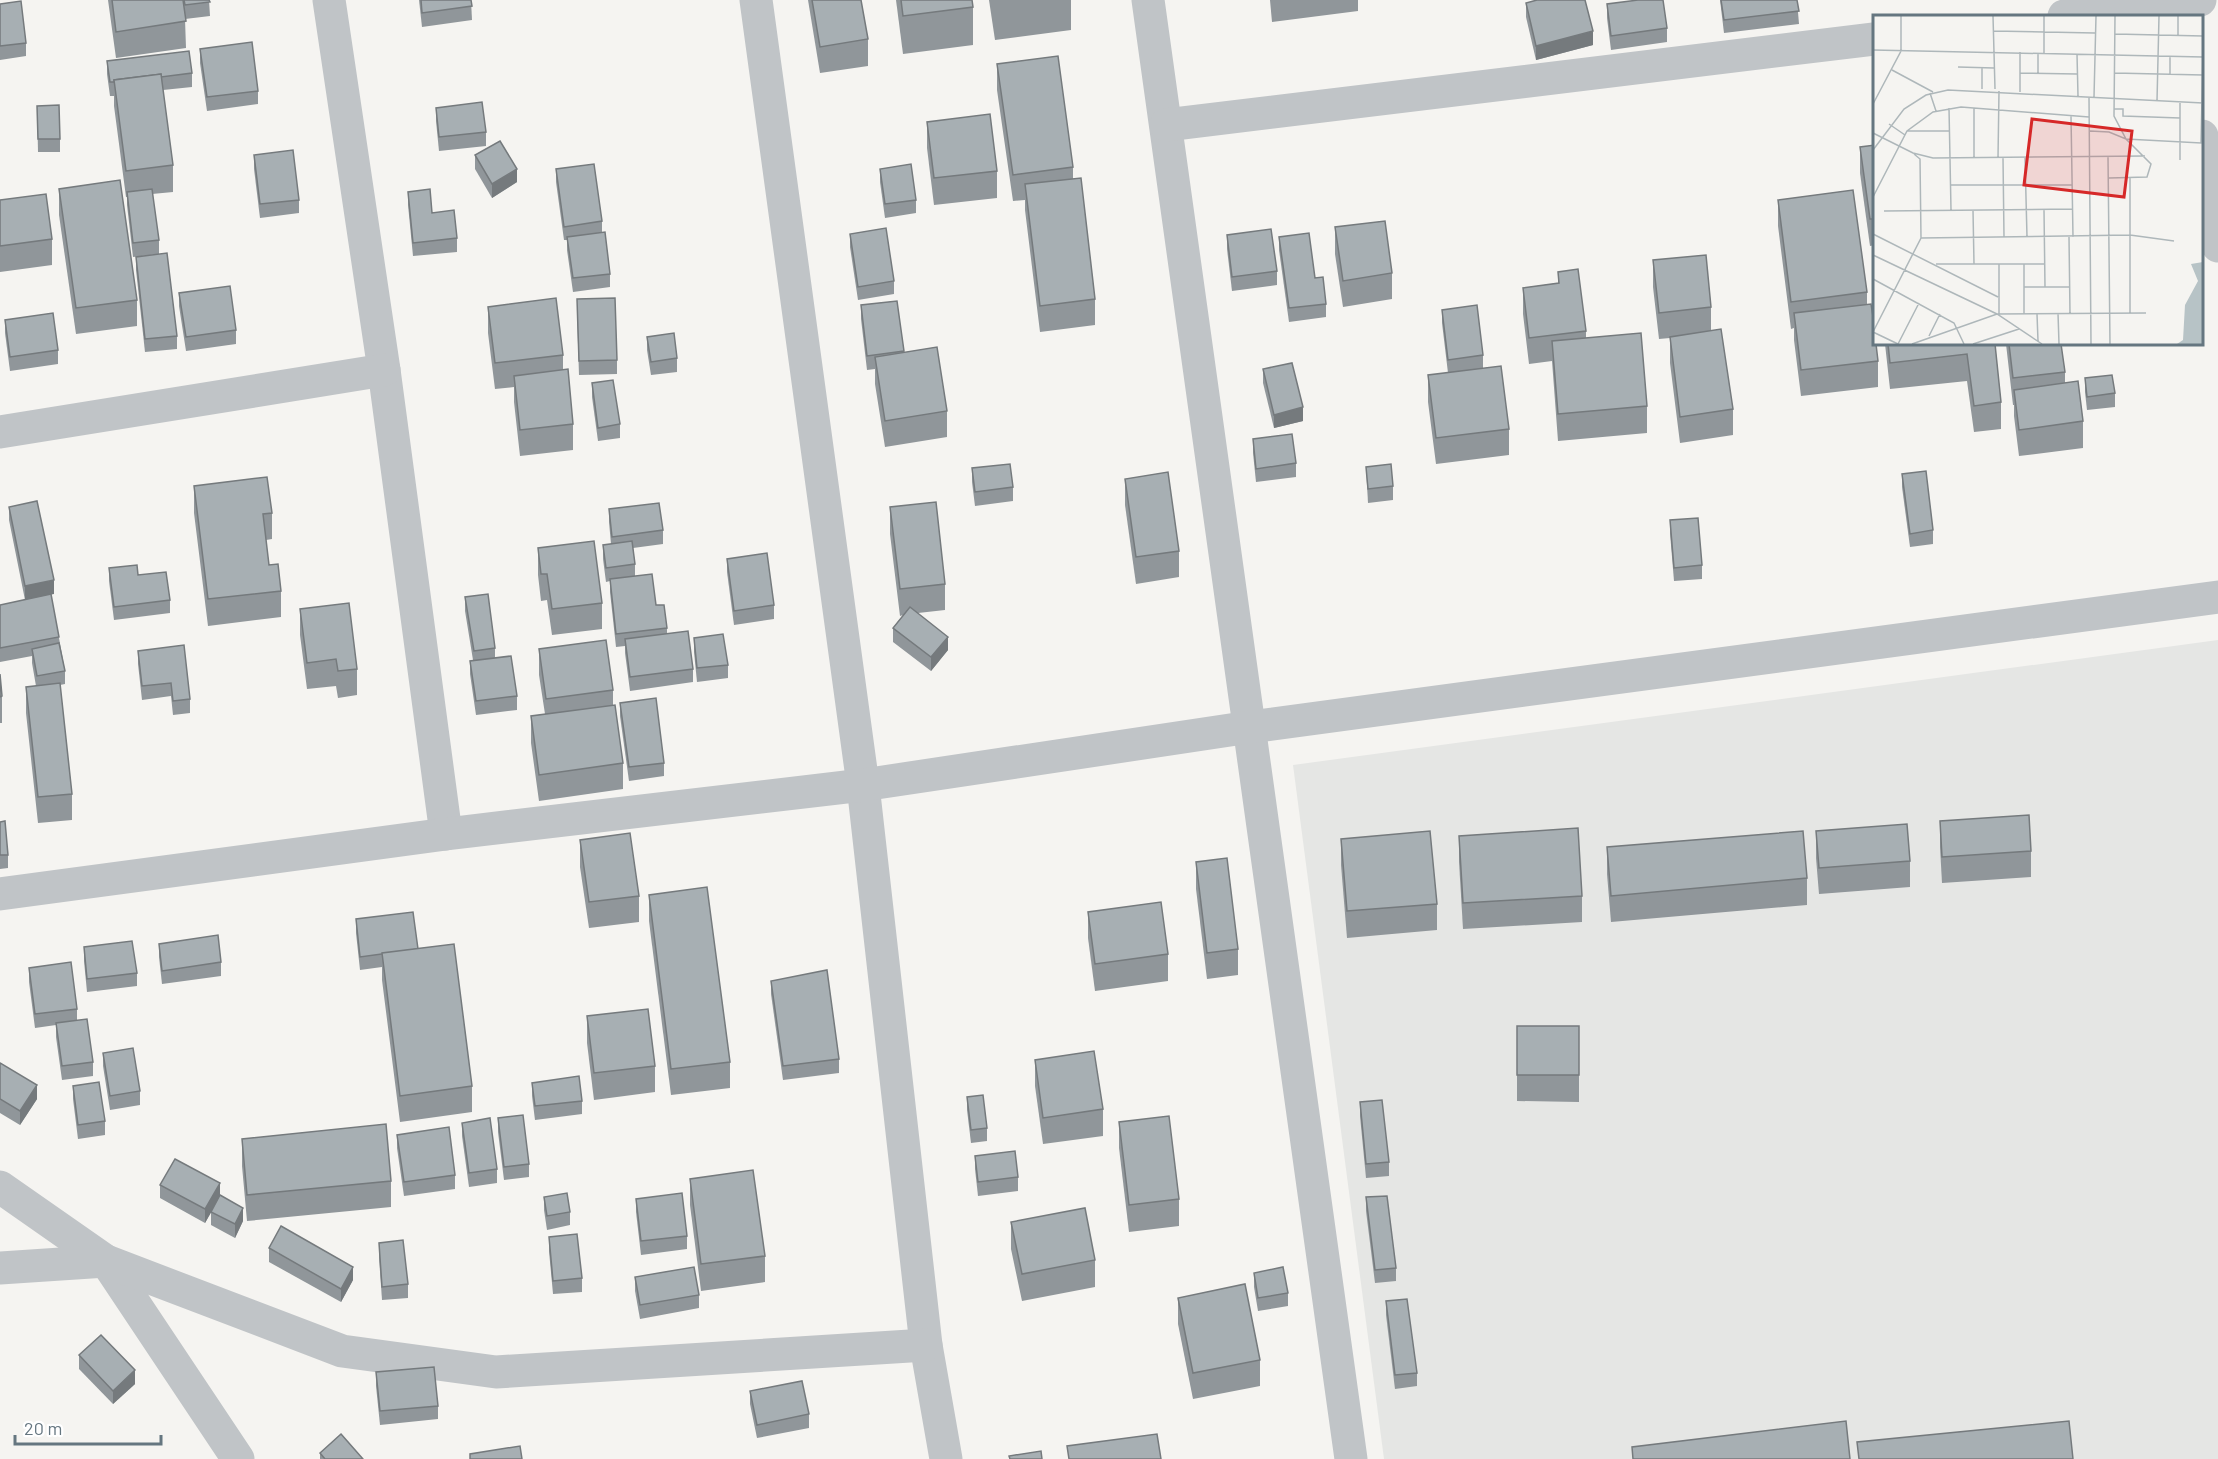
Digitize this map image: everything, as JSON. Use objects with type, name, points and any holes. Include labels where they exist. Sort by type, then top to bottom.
[{"type":"street","points":[[329,0],[384,370],[446,834]]},
{"type":"street","points":[[756,0],[863,785],[926,1345],[946,1459]]},
{"type":"street","points":[[1148,0],[1351,1459]]},
{"type":"street","points":[[2075,15],[2186,5]]},
{"type":"street","points":[[1166,125],[1873,39]]},
{"type":"street","points":[[2203,143],[2218,246]]},
{"type":"street","points":[[0,432],[384,370]]},
{"type":"street","points":[[0,894],[446,834],[863,785],[1250,727],[2218,597]]},
{"type":"street","points":[[0,1186],[106,1261],[342,1351],[496,1372],[926,1345]]},
{"type":"street","points":[[0,1268],[106,1261]]},
{"type":"street","points":[[106,1261],[238,1459]]},
{"type":"shaded area","points":[[2218,640],[2218,1459],[1384,1459],[1293,765]]},
{"type":"building","points":[[112,0],[183,0],[186,21],[116,32]]},
{"type":"building","points":[[184,0],[209,0],[210,2],[185,5]]},
{"type":"building","points":[[421,0],[471,0],[472,6],[422,13]]},
{"type":"building","points":[[812,0],[861,0],[868,39],[820,47]]},
{"type":"building","points":[[901,0],[972,0],[973,7],[903,16]]},
{"type":"building","points":[[1537,0],[1585,0],[1593,31],[1536,46],[1526,3]]},
{"type":"building","points":[[1663,0],[1667,28],[1611,36],[1607,4]]},
{"type":"building","points":[[1721,0],[1797,0],[1799,11],[1724,20]]},
{"type":"building","points":[[21,1],[26,43],[0,46],[0,4]]},
{"type":"building","points":[[252,42],[258,91],[207,97],[200,49]]},
{"type":"building","points":[[189,51],[192,73],[161,77],[161,74],[110,82],[107,61]]},
{"type":"building","points":[[1058,56],[1073,167],[1013,175],[997,64]]},
{"type":"building","points":[[161,74],[173,165],[126,171],[114,80]]},
{"type":"building","points":[[482,102],[486,132],[439,137],[436,108]]},
{"type":"building","points":[[59,105],[60,139],[38,139],[37,106]]},
{"type":"building","points":[[990,114],[997,171],[934,178],[927,122]]},
{"type":"building","points":[[500,141],[517,169],[492,184],[475,155]]},
{"type":"building","points":[[1873,145],[1873,219],[1870,219],[1860,147]]},
{"type":"building","points":[[293,150],[299,200],[260,204],[254,155]]},
{"type":"building","points":[[594,164],[602,221],[564,227],[556,169]]},
{"type":"building","points":[[911,164],[916,200],[885,204],[880,169]]},
{"type":"building","points":[[1081,178],[1095,299],[1040,306],[1025,184]]},
{"type":"building","points":[[120,180],[137,300],[76,308],[59,189]]},
{"type":"building","points":[[152,189],[159,240],[133,243],[127,192]]},
{"type":"building","points":[[430,189],[432,213],[454,210],[457,238],[413,243],[408,192]]},
{"type":"building","points":[[1853,190],[1867,292],[1791,302],[1778,200]]},
{"type":"building","points":[[46,194],[52,239],[0,246],[0,200]]},
{"type":"building","points":[[1385,221],[1392,273],[1343,281],[1335,227]]},
{"type":"building","points":[[886,228],[894,281],[858,287],[850,234]]},
{"type":"building","points":[[1271,229],[1277,271],[1232,277],[1227,235]]},
{"type":"building","points":[[605,232],[610,274],[573,278],[567,237]]},
{"type":"building","points":[[1309,233],[1315,278],[1323,277],[1326,304],[1289,308],[1279,237]]},
{"type":"building","points":[[167,253],[177,336],[145,339],[136,257]]},
{"type":"building","points":[[1706,255],[1711,307],[1659,313],[1653,260]]},
{"type":"building","points":[[1578,269],[1586,331],[1529,338],[1523,288],[1559,283],[1558,272]]},
{"type":"building","points":[[230,286],[236,330],[186,337],[179,293]]},
{"type":"building","points":[[556,298],[563,355],[495,363],[488,307]]},
{"type":"building","points":[[615,298],[617,360],[579,361],[577,299]]},
{"type":"building","points":[[897,301],[904,351],[867,356],[861,305]]},
{"type":"building","points":[[1871,304],[1873,345],[1876,345],[1878,361],[1801,370],[1794,313]]},
{"type":"building","points":[[1477,305],[1483,355],[1448,360],[1442,310]]},
{"type":"building","points":[[53,313],[58,350],[10,357],[5,320]]},
{"type":"building","points":[[1721,329],[1733,409],[1680,417],[1670,337]]},
{"type":"building","points":[[674,333],[677,358],[651,362],[647,337]]},
{"type":"building","points":[[1641,333],[1647,406],[1558,414],[1552,341]]},
{"type":"building","points":[[1888,345],[1995,345],[2001,402],[1974,406],[1967,354],[1890,363]]},
{"type":"building","points":[[2009,345],[2061,345],[2065,372],[2013,378]]},
{"type":"building","points":[[937,347],[947,411],[885,421],[875,357]]},
{"type":"building","points":[[1292,363],[1303,407],[1274,415],[1263,369]]},
{"type":"building","points":[[1501,366],[1509,429],[1436,438],[1428,375]]},
{"type":"building","points":[[568,369],[573,424],[520,430],[514,376]]},
{"type":"building","points":[[2112,375],[2115,393],[2087,397],[2085,378]]},
{"type":"building","points":[[613,380],[620,424],[598,428],[592,383]]},
{"type":"building","points":[[2078,381],[2083,421],[2019,430],[2014,390]]},
{"type":"building","points":[[1292,434],[1296,463],[1256,469],[1253,439]]},
{"type":"building","points":[[1010,464],[1013,487],[975,492],[972,468]]},
{"type":"building","points":[[1391,464],[1393,486],[1368,489],[1366,467]]},
{"type":"building","points":[[1926,471],[1933,530],[1910,534],[1902,474]]},
{"type":"building","points":[[1168,472],[1179,551],[1136,557],[1125,479]]},
{"type":"building","points":[[267,477],[272,513],[263,514],[269,565],[278,564],[281,591],[208,599],[194,486]]},
{"type":"building","points":[[37,501],[54,580],[25,586],[9,507]]},
{"type":"building","points":[[936,502],[945,584],[900,589],[890,507]]},
{"type":"building","points":[[659,503],[663,530],[612,537],[609,509]]},
{"type":"building","points":[[1698,518],[1702,565],[1674,568],[1670,520]]},
{"type":"building","points":[[594,541],[602,603],[552,609],[547,574],[541,574],[538,548]]},
{"type":"building","points":[[632,541],[635,564],[606,568],[603,545]]},
{"type":"building","points":[[767,553],[774,605],[734,611],[727,559]]},
{"type":"building","points":[[137,565],[138,575],[166,572],[170,600],[114,607],[109,568]]},
{"type":"building","points":[[652,574],[656,605],[664,605],[667,628],[616,634],[610,579]]},
{"type":"building","points":[[51,594],[59,637],[0,648],[0,605]]},
{"type":"building","points":[[488,594],[495,648],[474,651],[465,597]]},
{"type":"building","points":[[349,603],[357,669],[338,671],[336,659],[307,663],[300,609]]},
{"type":"building","points":[[910,607],[948,637],[931,657],[893,628]]},
{"type":"building","points":[[688,631],[693,669],[630,677],[625,639]]},
{"type":"building","points":[[723,634],[728,665],[697,668],[694,638]]},
{"type":"building","points":[[606,640],[613,690],[546,699],[539,649]]},
{"type":"building","points":[[59,643],[65,671],[37,676],[32,649]]},
{"type":"building","points":[[184,645],[190,699],[173,701],[171,683],[142,686],[138,651]]},
{"type":"building","points":[[511,656],[517,696],[476,701],[470,661]]},
{"type":"building","points":[[0,674],[2,696],[0,697]]},
{"type":"building","points":[[60,683],[72,794],[38,797],[26,687]]},
{"type":"building","points":[[656,698],[664,763],[629,767],[620,703]]},
{"type":"building","points":[[615,705],[623,763],[539,775],[531,716]]},
{"type":"building","points":[[2029,815],[2031,851],[1942,857],[1940,821]]},
{"type":"building","points":[[5,821],[8,855],[0,855],[0,822]]},
{"type":"building","points":[[1907,824],[1910,861],[1819,868],[1816,831]]},
{"type":"building","points":[[1578,828],[1582,896],[1463,903],[1459,836]]},
{"type":"building","points":[[1430,831],[1437,904],[1347,911],[1341,839]]},
{"type":"building","points":[[1803,831],[1807,878],[1611,896],[1607,847]]},
{"type":"building","points":[[630,833],[639,896],[589,902],[580,840]]},
{"type":"building","points":[[1227,858],[1238,949],[1207,953],[1196,862]]},
{"type":"building","points":[[707,887],[730,1062],[671,1069],[649,895]]},
{"type":"building","points":[[1161,902],[1168,954],[1095,964],[1088,912]]},
{"type":"building","points":[[413,912],[418,949],[360,957],[356,919]]},
{"type":"building","points":[[218,935],[221,962],[162,971],[159,944]]},
{"type":"building","points":[[132,941],[137,973],[87,979],[84,947]]},
{"type":"building","points":[[454,944],[472,1086],[400,1096],[382,953]]},
{"type":"building","points":[[71,962],[77,1009],[35,1014],[29,968]]},
{"type":"building","points":[[827,970],[839,1059],[783,1066],[771,981]]},
{"type":"building","points":[[648,1009],[655,1066],[594,1073],[587,1016]]},
{"type":"building","points":[[87,1019],[93,1062],[62,1066],[56,1023]]},
{"type":"building","points":[[1517,1026],[1579,1026],[1579,1075],[1517,1075]]},
{"type":"building","points":[[133,1048],[140,1091],[110,1096],[103,1053]]},
{"type":"building","points":[[1094,1051],[1103,1109],[1043,1118],[1035,1060]]},
{"type":"building","points":[[0,1063],[37,1085],[20,1111],[0,1099]]},
{"type":"building","points":[[579,1076],[582,1101],[535,1106],[532,1083]]},
{"type":"building","points":[[99,1082],[105,1121],[78,1125],[73,1086]]},
{"type":"building","points":[[983,1095],[987,1128],[971,1130],[967,1097]]},
{"type":"building","points":[[1382,1100],[1389,1162],[1366,1164],[1360,1102]]},
{"type":"building","points":[[523,1115],[529,1164],[504,1167],[498,1118]]},
{"type":"building","points":[[1169,1116],[1179,1199],[1129,1205],[1119,1122]]},
{"type":"building","points":[[490,1118],[497,1169],[469,1173],[462,1123]]},
{"type":"building","points":[[386,1124],[391,1181],[247,1195],[242,1139]]},
{"type":"building","points":[[449,1127],[455,1175],[404,1182],[397,1135]]},
{"type":"building","points":[[1015,1151],[1018,1177],[978,1182],[975,1156]]},
{"type":"building","points":[[175,1159],[220,1183],[205,1209],[160,1185]]},
{"type":"building","points":[[753,1170],[765,1256],[701,1264],[690,1179]]},
{"type":"building","points":[[567,1193],[570,1212],[547,1216],[544,1197]]},
{"type":"building","points":[[682,1193],[687,1236],[641,1241],[636,1199]]},
{"type":"building","points":[[220,1195],[243,1208],[235,1224],[211,1212]]},
{"type":"building","points":[[1387,1196],[1396,1268],[1375,1270],[1366,1197]]},
{"type":"building","points":[[1085,1208],[1095,1260],[1022,1274],[1011,1222]]},
{"type":"building","points":[[281,1226],[353,1267],[341,1289],[269,1248]]},
{"type":"building","points":[[577,1234],[582,1278],[553,1281],[549,1237]]},
{"type":"building","points":[[403,1240],[408,1284],[382,1287],[379,1243]]},
{"type":"building","points":[[694,1267],[699,1295],[640,1305],[635,1277]]},
{"type":"building","points":[[1283,1267],[1288,1293],[1258,1298],[1254,1273]]},
{"type":"building","points":[[1245,1284],[1260,1360],[1193,1373],[1178,1298]]},
{"type":"building","points":[[1407,1299],[1417,1373],[1395,1375],[1386,1301]]},
{"type":"building","points":[[101,1335],[135,1370],[113,1391],[79,1355]]},
{"type":"building","points":[[434,1367],[438,1406],[380,1411],[376,1372]]},
{"type":"building","points":[[802,1381],[809,1414],[757,1425],[750,1391]]},
{"type":"building","points":[[1846,1421],[1850,1459],[1633,1459],[1632,1447]]},
{"type":"building","points":[[2069,1421],[2073,1459],[1859,1459],[1857,1442]]},
{"type":"building","points":[[341,1434],[363,1459],[325,1459],[320,1453]]},
{"type":"building","points":[[1157,1434],[1161,1459],[1069,1459],[1067,1446]]},
{"type":"building","points":[[520,1446],[522,1459],[470,1459],[470,1454]]},
{"type":"building","points":[[1041,1451],[1042,1459],[1010,1459],[1009,1456]]}]
